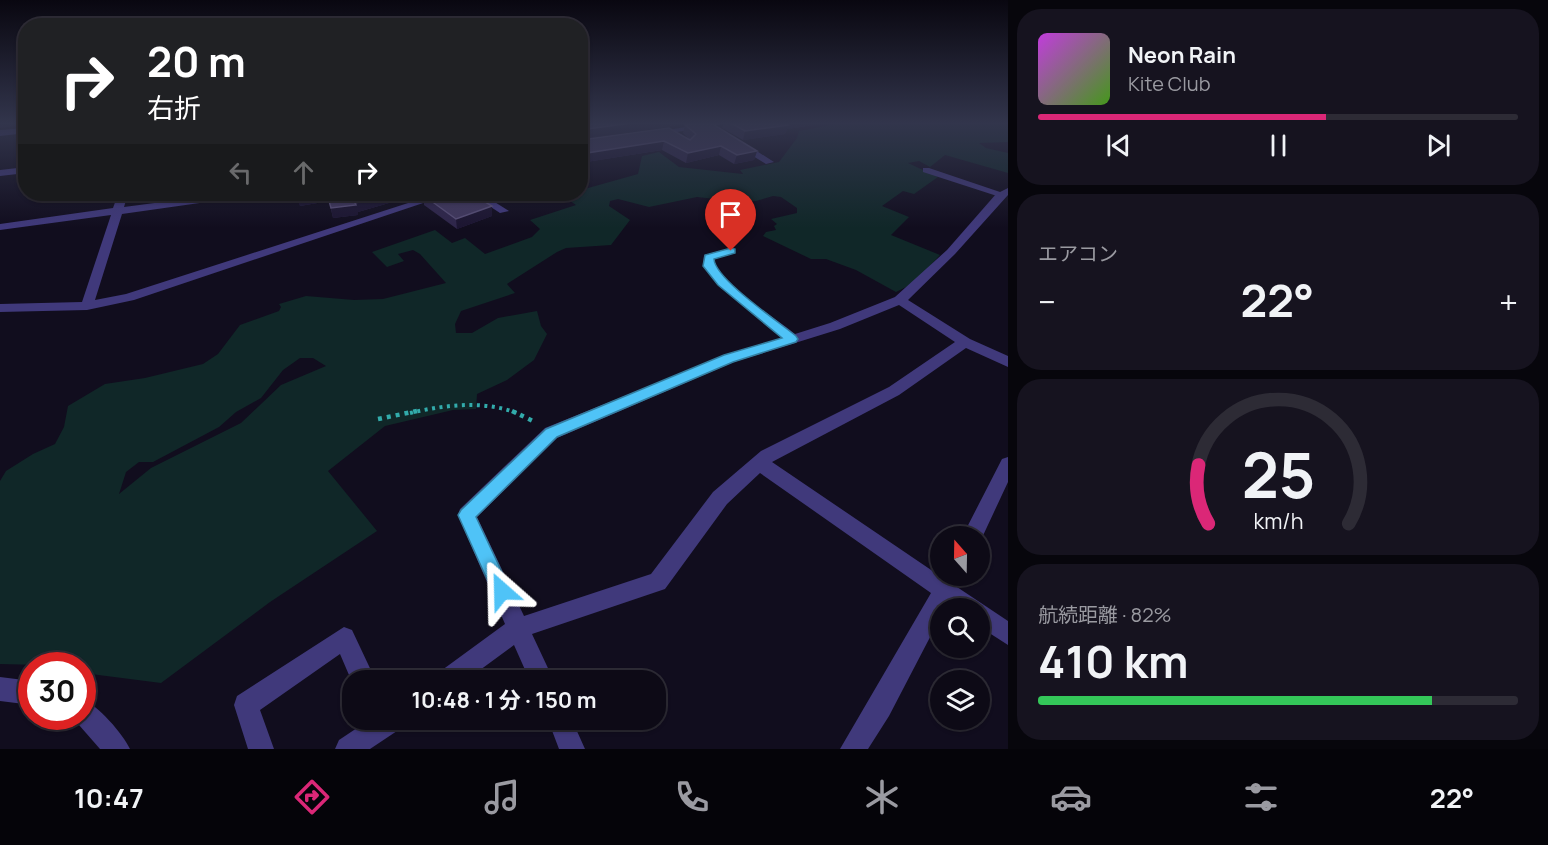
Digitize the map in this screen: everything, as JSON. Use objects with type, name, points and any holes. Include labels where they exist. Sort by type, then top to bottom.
[{"type":"street","points":[[762,158],[769,162]]},
{"type":"street","points":[[538,670],[467,515],[551,433],[729,358],[835,326],[900,300],[928,276],[1004,192],[926,170]]},
{"type":"street","points":[[0,173],[18,171]]},
{"type":"street","points":[[87,306],[120,201]]},
{"type":"street","points":[[0,228],[193,201]]},
{"type":"street","points":[[0,308],[87,306],[129,297],[424,201]]},
{"type":"street","points":[[488,201],[504,211]]},
{"type":"street","points":[[731,251],[708,257],[709,266],[722,282],[792,339]]},
{"type":"street","points":[[900,300],[966,342],[1008,362]]},
{"type":"street","points":[[461,670],[519,628],[658,582],[720,498],[767,456],[894,391],[966,342]]},
{"type":"street","points":[[760,463],[930,571]]},
{"type":"street","points":[[977,526],[1008,464]]},
{"type":"street","points":[[853,749],[880,707],[947,586]]},
{"type":"street","points":[[952,586],[962,598]]},
{"type":"street","points":[[990,621],[1008,634]]},
{"type":"street","points":[[261,749],[246,705],[344,638],[359,670]]},
{"type":"street","points":[[0,689],[18,691]]},
{"type":"street","points":[[96,726],[117,749]]},
{"type":"street","points":[[348,749],[374,730]]},
{"type":"street","points":[[564,730],[572,749]]},
{"type":"path","points":[[378,420],[446,406],[475,405],[519,412],[551,433]]},
{"type":"green space","points":[[642,158],[667,158],[679,167],[743,174],[740,170],[779,162],[782,158],[941,158],[930,167],[919,161],[908,163],[938,177],[914,194],[903,191],[882,206],[909,217],[891,235],[940,255],[914,283],[896,292],[856,270],[826,259],[811,259],[763,236],[766,232],[776,230],[774,226],[777,224],[771,219],[797,213],[797,208],[781,197],[773,196],[756,201],[733,201],[697,197],[649,207],[618,199],[610,201],[609,206],[630,220],[611,245],[566,248],[507,284],[515,293],[461,311],[455,324],[456,333],[472,333],[498,318],[537,311],[541,326],[547,334],[534,360],[507,380],[477,394],[476,409],[453,410],[385,426],[328,471],[377,531],[270,602],[161,683],[96,675],[96,652],[18,652],[18,664],[0,664],[0,481],[6,471],[33,454],[55,444],[64,427],[68,406],[105,384],[145,378],[203,364],[218,354],[240,325],[279,311],[281,307],[279,304],[306,296],[354,300],[383,299],[446,283],[420,254],[413,250],[398,254],[404,261],[387,267],[372,252],[435,230],[452,243],[465,238],[485,254],[532,237],[540,229],[530,220],[576,205],[570,201],[588,201],[588,188],[638,174]],"holes":[[[300,358],[313,358],[326,366],[281,385],[241,423],[151,468],[119,494],[126,472],[139,462],[153,462],[219,427],[236,412],[261,398],[283,370]]]},
{"type":"green space","points":[[955,158],[1008,158],[1008,173]]},
{"type":"building","points":[[329,201],[362,201],[355,203],[356,205],[331,208]]},
{"type":"building","points":[[431,201],[484,201],[492,206],[456,219]]},
{"type":"route","points":[[502,591],[467,515],[551,433],[729,358],[792,339],[722,282],[709,266],[708,257],[731,251]]}]
